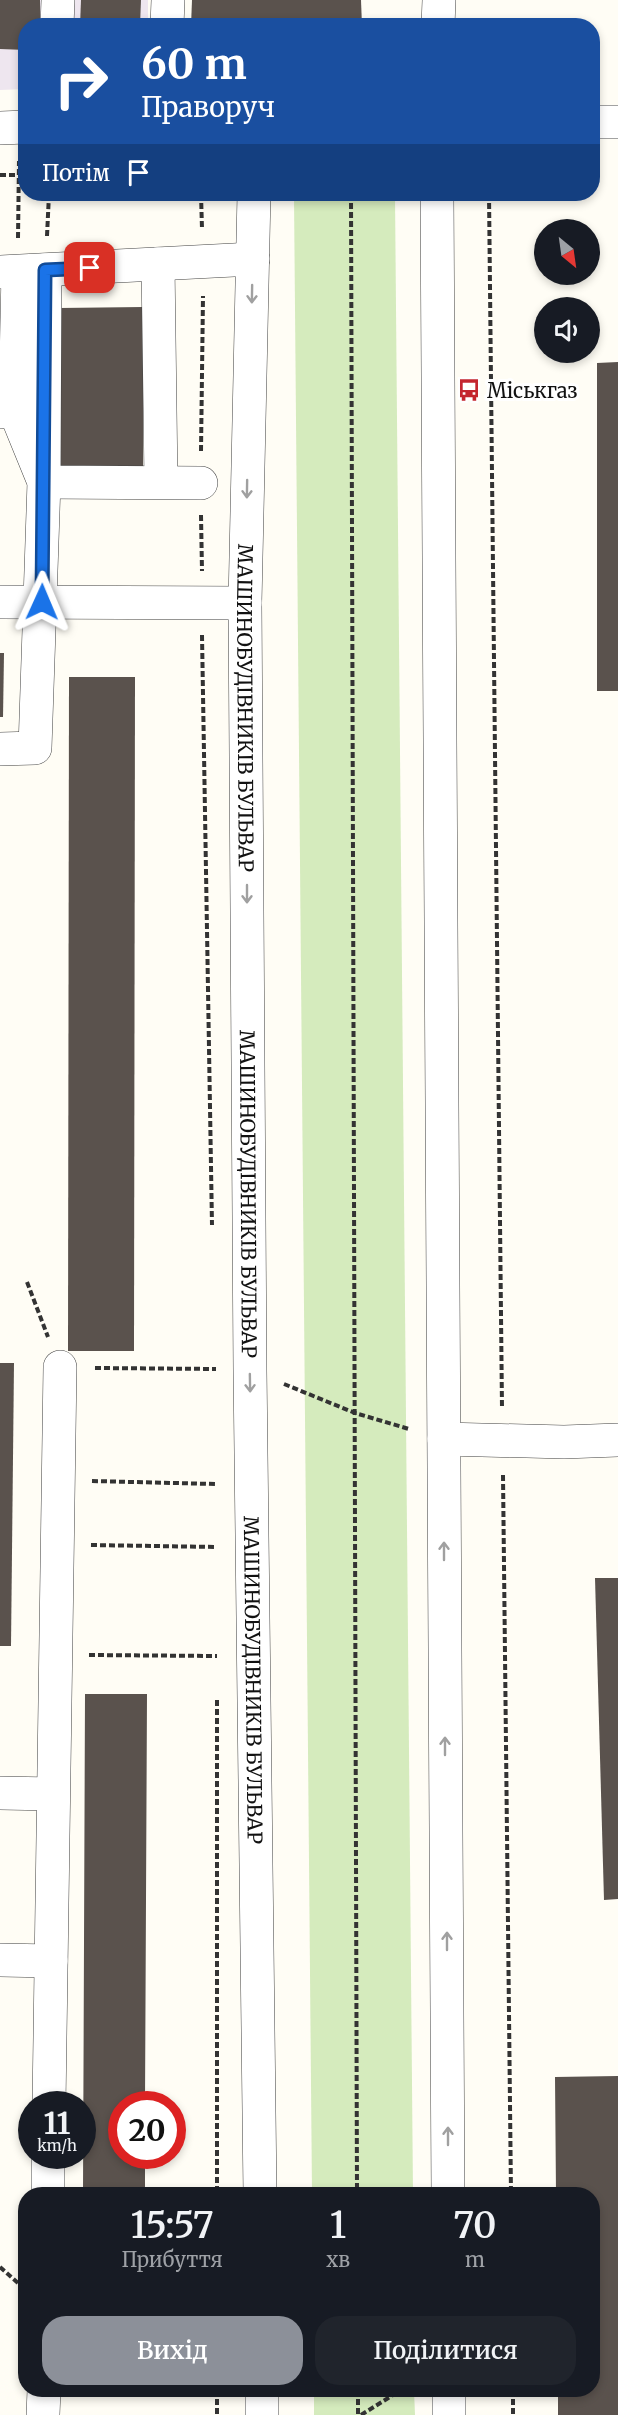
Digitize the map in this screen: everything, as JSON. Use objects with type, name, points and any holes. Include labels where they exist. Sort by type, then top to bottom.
[{"type":"street","points":[[57,18],[58,0]]},
{"type":"street","points":[[167,18],[168,0]]},
{"type":"street","points":[[438,18],[439,0]]},
{"type":"street","points":[[600,122],[618,122]]},
{"type":"street","name":"МАШИНОБУДІВНИКІВ БУЛЬВАР","points":[[254,201],[244,603],[260,2187]]},
{"type":"street","points":[[437,201],[448,2187]]},
{"type":"street","points":[[21,271],[253,259]]},
{"type":"street","points":[[158,264],[161,483]]},
{"type":"street","points":[[21,271],[7,411],[45,482]]},
{"type":"street","points":[[0,749],[35,748],[42,602],[45,482],[21,271]]},
{"type":"street","points":[[45,482],[201,483]]},
{"type":"street","points":[[0,602],[244,603]]},
{"type":"street","points":[[49,2091],[60,1367]]},
{"type":"street","points":[[444,1439],[618,1440]]},
{"type":"street","points":[[0,1793],[53,1794]]},
{"type":"street","points":[[0,1960],[51,1961]]},
{"type":"street","points":[[48,2169],[48,2187]]},
{"type":"street","points":[[43,2415],[44,2397]]},
{"type":"street","points":[[262,2397],[262,2415]]},
{"type":"street","points":[[449,2397],[449,2415]]},
{"type":"path","points":[[15,128],[18,163]]},
{"type":"path","points":[[0,175],[18,175]]},
{"type":"path","points":[[20,201],[21,271]]},
{"type":"path","points":[[21,271],[46,201]]},
{"type":"path","points":[[351,201],[357,2187]]},
{"type":"path","points":[[489,201],[511,2187]]},
{"type":"path","points":[[203,262],[202,604],[212,1226]]},
{"type":"path","points":[[27,1282],[60,1367],[250,1370],[355,1413],[444,1439]]},
{"type":"path","points":[[214,1357],[214,1369]]},
{"type":"path","points":[[58,1481],[215,1484]]},
{"type":"path","points":[[57,1544],[216,1547]]},
{"type":"path","points":[[55,1655],[217,1656],[217,1668]]},
{"type":"path","points":[[217,1692],[217,2187]]},
{"type":"path","points":[[0,2268],[18,2283]]},
{"type":"path","points":[[217,2397],[217,2415]]},
{"type":"path","points":[[358,2397],[359,2415],[389,2397]]},
{"type":"path","points":[[513,2397],[513,2415]]},
{"type":"shaded area","points":[[0,0],[148,0],[148,18],[18,18],[18,89],[0,90]]},
{"type":"green space","points":[[294,201],[395,201],[413,2187],[312,2187]]},
{"type":"green space","points":[[314,2397],[414,2397],[415,2415],[314,2415]]},
{"type":"building","points":[[0,0],[40,0],[40,18],[18,18],[18,50],[0,49]]},
{"type":"building","points":[[81,0],[141,0],[140,18],[80,18]]},
{"type":"building","points":[[192,0],[361,0],[362,18],[191,18]]},
{"type":"building","points":[[143,307],[143,466],[60,466],[59,308]]},
{"type":"building","points":[[618,362],[618,691],[597,691],[597,363]]},
{"type":"building","points":[[0,653],[4,653],[3,717],[0,717]]},
{"type":"building","points":[[69,677],[135,677],[134,1351],[68,1351]]},
{"type":"building","points":[[0,1363],[14,1363],[11,1646],[0,1646]]},
{"type":"building","points":[[595,1578],[618,1578],[618,1899],[604,1900]]},
{"type":"building","points":[[85,1694],[147,1694],[145,2091],[108,2091],[108,2169],[145,2169],[145,2187],[83,2187],[83,2169],[96,2169],[96,2091],[83,2091]]},
{"type":"building","points":[[618,2076],[618,2415],[558,2415],[558,2397],[600,2397],[600,2187],[556,2187],[555,2077]]},
{"type":"place","name":"Міськгаз","points":[[469,390]]},
{"type":"route","points":[[42,602],[45,482],[45,270],[90,268]]}]
